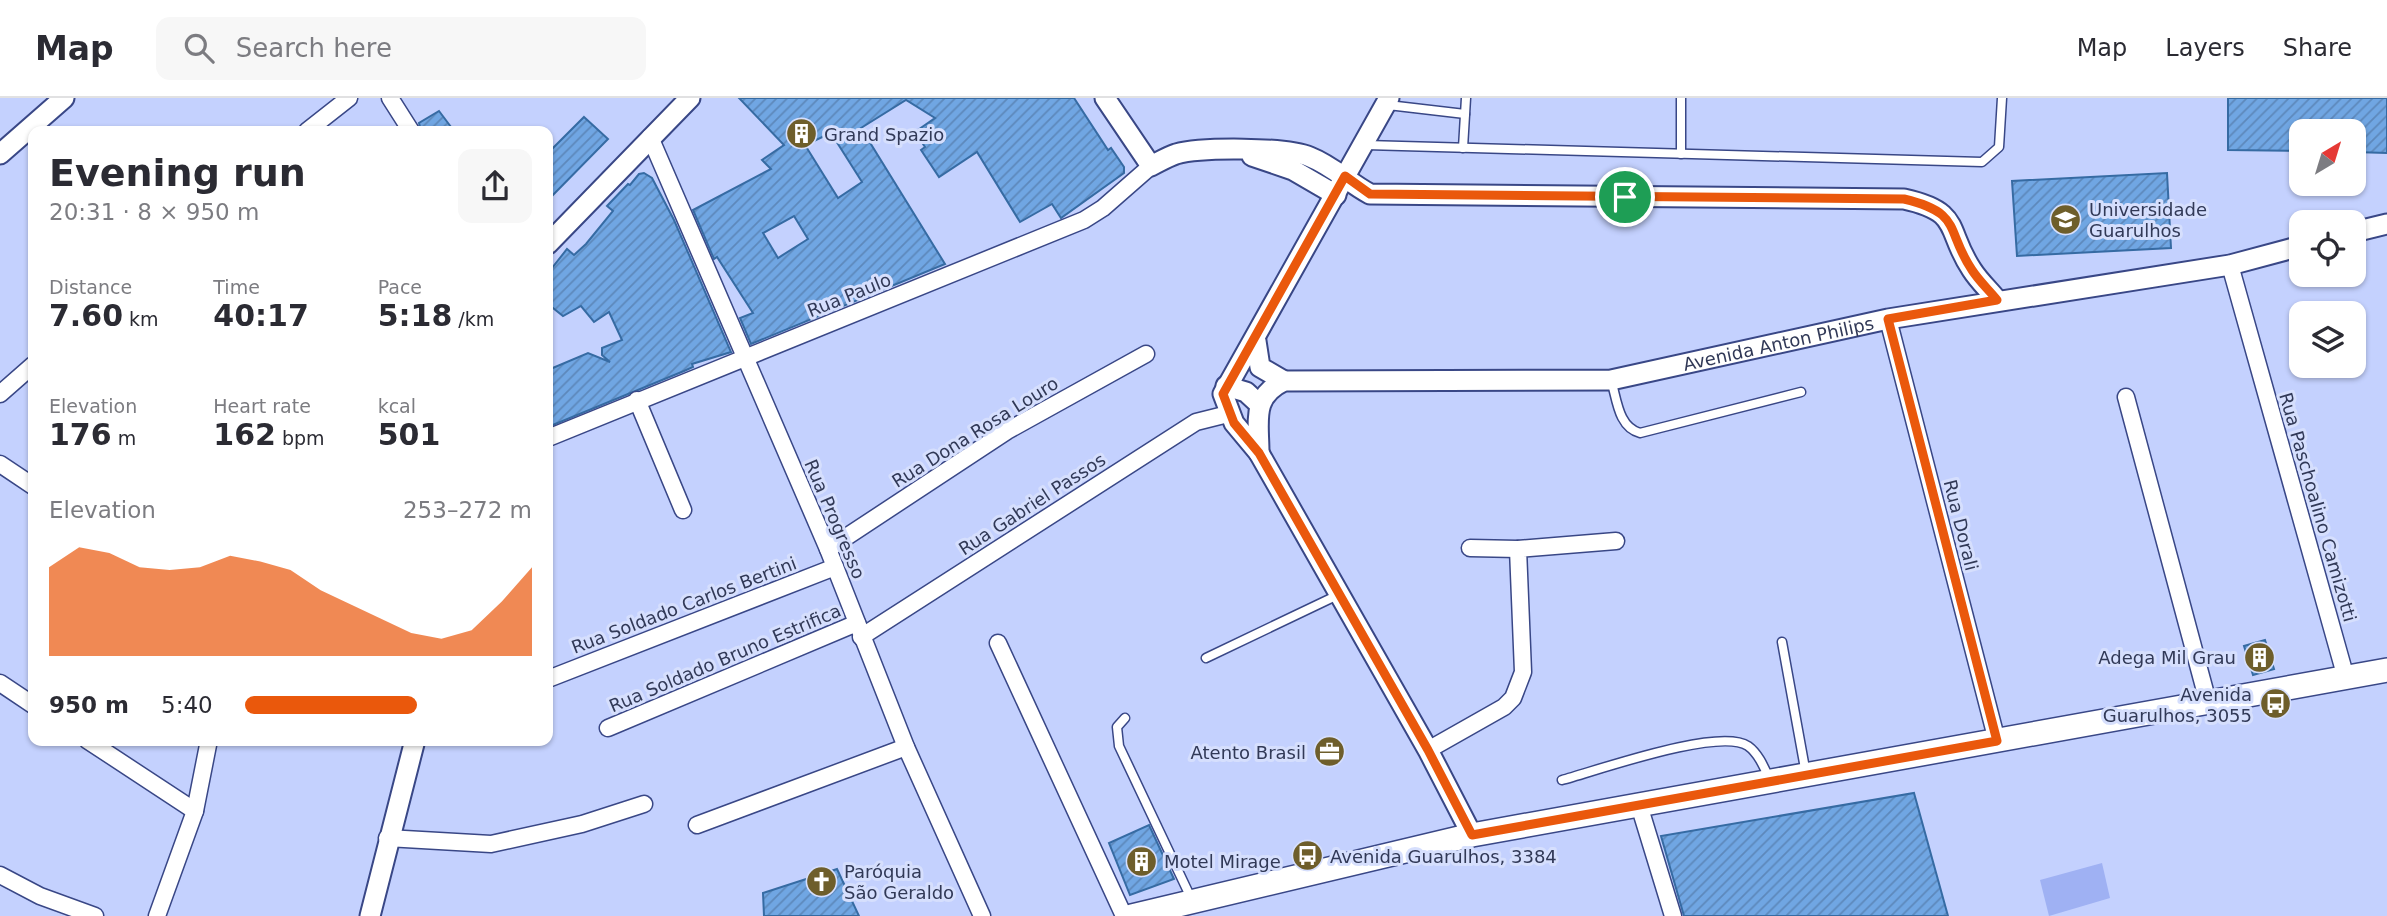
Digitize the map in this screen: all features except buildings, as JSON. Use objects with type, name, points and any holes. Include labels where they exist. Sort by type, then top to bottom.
[{"type":"main road","points":[[1132,916],[1472,835],[2387,670]]},
{"type":"street","points":[[32,126],[64,98]]},
{"type":"street","points":[[325,123],[349,98]]},
{"type":"street","points":[[390,98],[408,126]]},
{"type":"street","points":[[553,239],[650,136],[690,98]]},
{"type":"street","points":[[1105,98],[1151,166],[1174,155],[1196,150],[1265,149],[1308,156],[1345,176],[1370,194],[1904,199],[1926,204],[1941,212],[1954,228],[1971,269],[1997,300]]},
{"type":"street","points":[[1387,101],[1256,341],[1223,394],[1228,414],[1259,453],[1428,750],[1472,835]]},
{"type":"street","points":[[0,154],[28,130]]},
{"type":"street","name":"Rua Progresso","points":[[650,136],[828,549],[906,747],[982,916]]},
{"type":"street","points":[[1238,151],[1293,170],[1336,195]]},
{"type":"street","name":"Rua Paulo","points":[[553,436],[1084,219],[1103,208],[1151,166]]},
{"type":"street","points":[[2366,229],[2387,223]]},
{"type":"street","name":"Avenida Anton Philips","points":[[1284,381],[1611,380],[1888,319],[1969,304],[2230,265],[2289,249]]},
{"type":"street","name":"Rua Paschoalino Camizotti","points":[[2230,265],[2346,678]]},
{"type":"street","points":[[1969,304],[1971,269]]},
{"type":"street","name":"Rua Dorali","points":[[1888,319],[1997,741]]},
{"type":"street","points":[[1256,341],[1260,367],[1284,381]]},
{"type":"street","name":"Rua Dona Rosa Louro","points":[[828,549],[1007,431],[1146,354]]},
{"type":"street","points":[[0,394],[28,369]]},
{"type":"street","points":[[1259,453],[1259,404],[1267,390],[1284,381]]},
{"type":"street","points":[[1226,386],[1246,392],[1259,404]]},
{"type":"street","points":[[2126,397],[2208,702]]},
{"type":"street","points":[[637,400],[683,510]]},
{"type":"street","name":"Rua Gabriel Passos","points":[[859,630],[1196,422],[1228,414]]},
{"type":"street","points":[[0,464],[28,483]]},
{"type":"street","points":[[1469,548],[1518,549],[1616,541]]},
{"type":"street","points":[[1428,750],[1504,707],[1519,686],[1523,672],[1518,549]]},
{"type":"street","name":"Rua Soldado Carlos Bertini","points":[[553,677],[835,567]]},
{"type":"street","name":"Rua Soldado Bruno Estrifica","points":[[608,727],[859,630]]},
{"type":"street","points":[[998,643],[1124,916]]},
{"type":"street","points":[[0,683],[28,702]]},
{"type":"street","points":[[96,746],[195,811]]},
{"type":"street","points":[[158,916],[195,811],[208,746]]},
{"type":"street","points":[[370,916],[387,838],[413,746]]},
{"type":"street","points":[[697,825],[906,747]]},
{"type":"street","points":[[387,838],[491,844],[582,824],[644,804]]},
{"type":"street","points":[[1639,805],[1673,916]]},
{"type":"street","points":[[0,875],[40,896],[95,916]]},
{"type":"lane","points":[[1463,148],[1465,98]]},
{"type":"lane","points":[[1681,98],[1681,153]]},
{"type":"lane","points":[[1363,145],[1982,162],[1999,147],[2002,98]]},
{"type":"lane","points":[[1387,101],[1465,114]]},
{"type":"lane","points":[[1611,380],[1623,420],[1631,430],[1640,433],[1801,392]]},
{"type":"lane","points":[[1206,658],[1340,594]]},
{"type":"lane","points":[[1782,642],[1805,774]]},
{"type":"lane","points":[[1125,718],[1117,727],[1119,746],[1192,901]]},
{"type":"lane","points":[[1562,780],[1709,740],[1734,740],[1749,747],[1770,780]]},
{"type":"shaded area","points":[[2102,863],[2110,898],[2049,916],[2040,880]]},
{"type":"place","name":"Grand Spazio","points":[[801,134]]},
{"type":"place","name":"Universidade Guarulhos","points":[[2066,219]]},
{"type":"place","name":"Adega Mil Grau","points":[[2259,657]]},
{"type":"place","name":"Avenida Guarulhos, 3055","points":[[2275,704]]},
{"type":"place","name":"Atento Brasil","points":[[1329,752]]},
{"type":"place","name":"Avenida Guarulhos, 3384","points":[[1307,856]]},
{"type":"place","name":"Motel Mirage","points":[[1141,861]]},
{"type":"place","name":"Paróquia São Geraldo","points":[[821,881]]},
{"type":"route","points":[[1345,176],[1370,194],[1625,197],[1904,199],[1926,204],[1941,212],[1954,228],[1971,269],[1997,300],[1888,319],[1997,741],[1472,835],[1428,750],[1259,453],[1228,414],[1223,394],[1256,341],[1345,176]]}]
